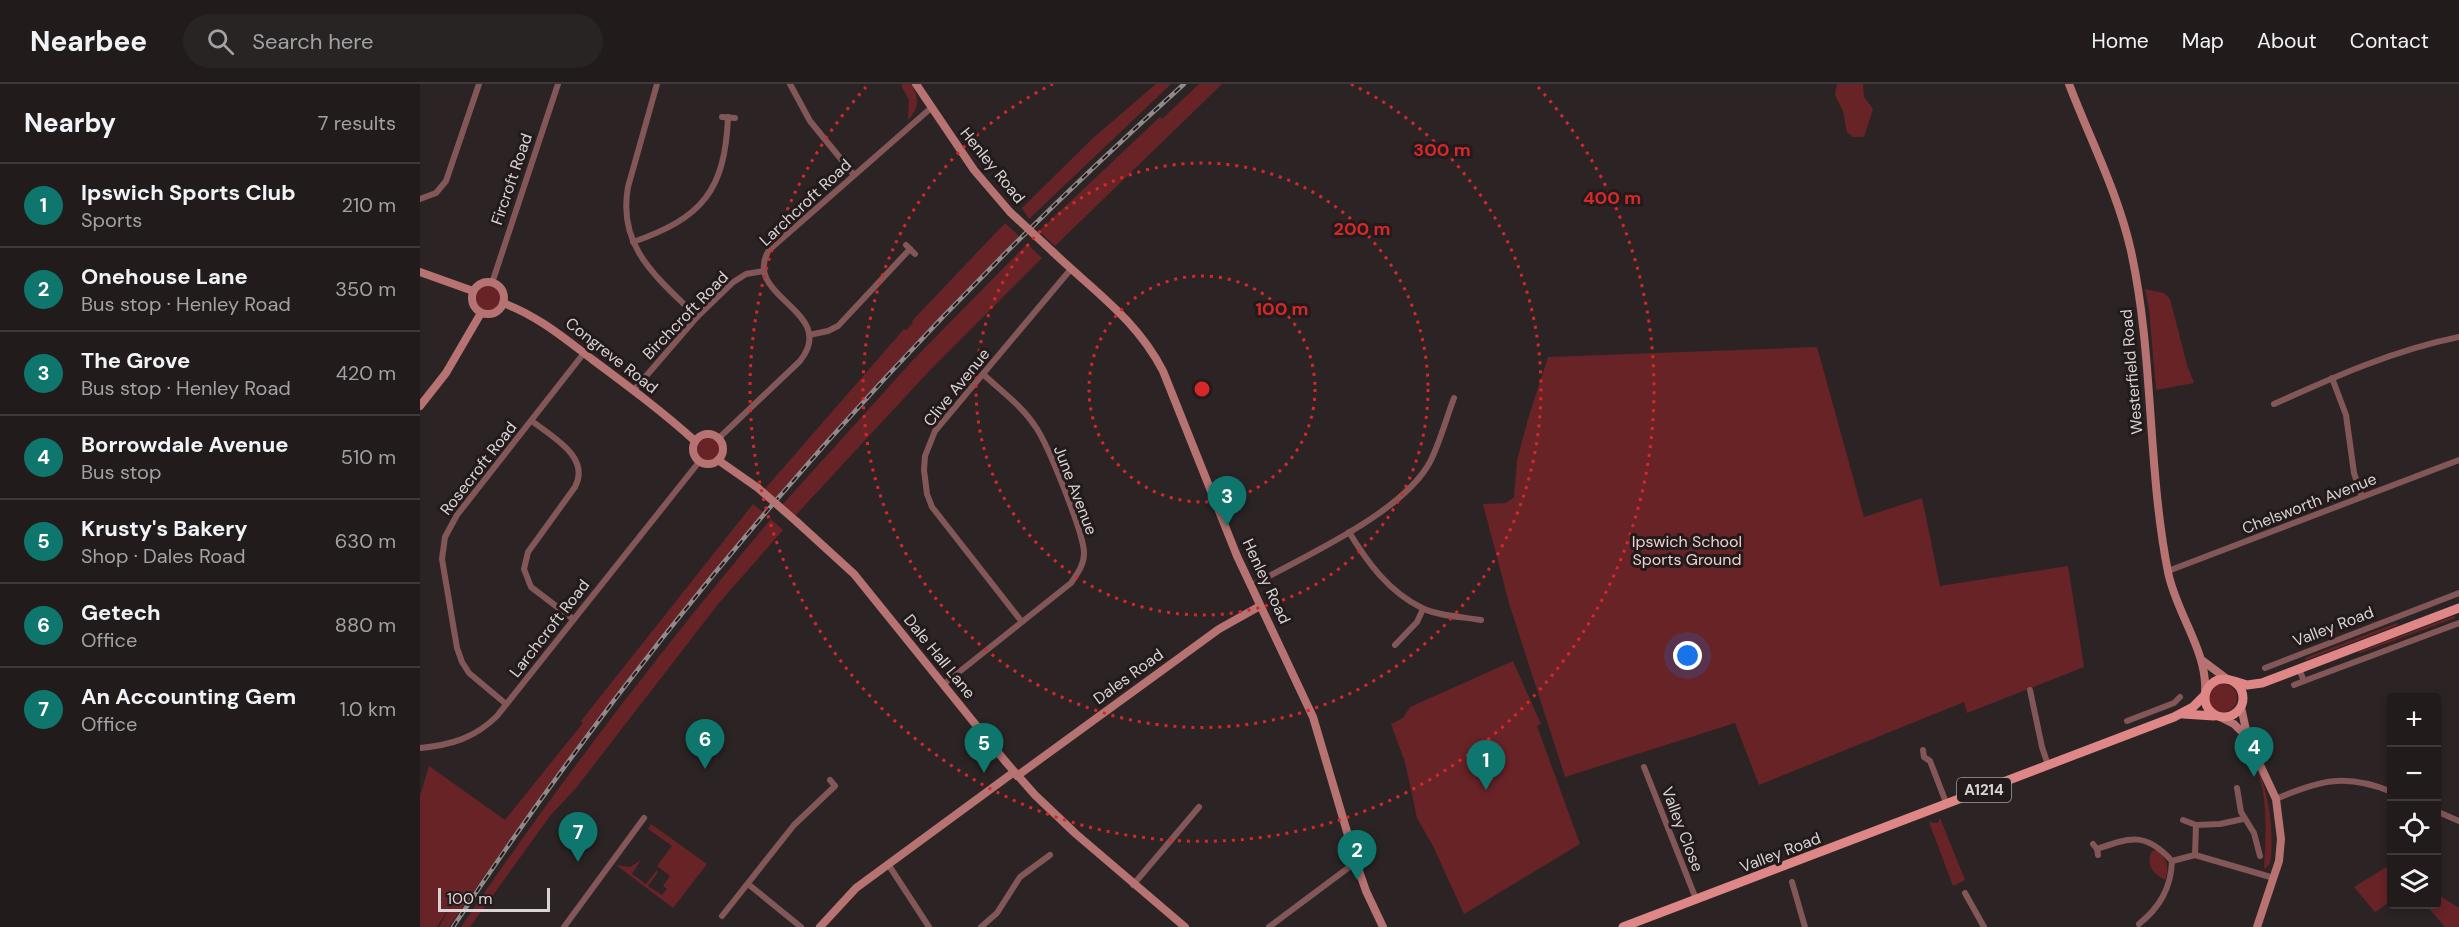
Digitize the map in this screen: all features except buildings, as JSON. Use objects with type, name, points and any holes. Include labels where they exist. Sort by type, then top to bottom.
[{"type":"main road","name":"Valley Road","points":[[2231,680],[2247,685],[2262,683],[2403,630],[2458,614]]},
{"type":"main road","points":[[2216,680],[2231,680],[2242,691],[2242,704],[2232,716],[2218,717],[2207,708],[2205,694],[2216,680]]},
{"type":"main road","name":"Valley Road","points":[[2242,704],[2249,692],[2262,683]]},
{"type":"main road","name":"Valley Road","points":[[1623,927],[1947,805],[2177,715],[2196,705],[2205,694]]},
{"type":"main road","name":"Valley Road","points":[[2177,715],[2218,717]]},
{"type":"street","points":[[420,199],[436,193],[446,181],[479,84]]},
{"type":"street","name":"Fircroft Road","points":[[492,283],[558,84]]},
{"type":"street","points":[[657,84],[626,196],[627,224],[633,242],[649,270],[697,317]]},
{"type":"street","points":[[790,84],[810,121],[854,175]]},
{"type":"street","name":"Henley Road","points":[[916,84],[974,170],[1010,212],[1130,321],[1154,355],[1251,586],[1313,717],[1356,862],[1366,891],[1383,927]]},
{"type":"street","name":"Westerfield Road","points":[[2069,84],[2092,136],[2130,249],[2144,334],[2156,487],[2168,571],[2178,608],[2203,661],[2206,678],[2205,694]]},
{"type":"street","name":"Larchcroft Road","points":[[809,335],[804,319],[772,288],[764,271],[765,259],[773,246],[931,108]]},
{"type":"street","points":[[633,242],[678,222],[702,202],[715,183],[724,162],[727,152],[728,117]]},
{"type":"street","points":[[719,438],[800,361],[807,347],[809,335],[828,331],[838,326],[910,250]]},
{"type":"street","name":"Clive Avenue","points":[[1022,622],[932,507],[924,483],[925,456],[935,431],[1071,269]]},
{"type":"street","name":"Birchcroft Road","points":[[634,390],[697,317],[739,277],[749,272],[764,271]]},
{"type":"street","points":[[420,272],[473,291]]},
{"type":"street","points":[[492,283],[502,291],[503,303],[494,313],[481,313],[472,303],[473,291],[479,284],[492,283]]},
{"type":"street","name":"Congreve Road","points":[[503,303],[542,322],[634,390],[695,441]]},
{"type":"street","points":[[420,406],[451,366],[481,313]]},
{"type":"street","points":[[2274,404],[2388,356],[2459,337]]},
{"type":"street","name":"Rosecroft Road","points":[[506,704],[476,680],[462,662],[455,639],[442,553],[445,537],[457,514],[584,353]]},
{"type":"street","name":"June Avenue","points":[[944,684],[1071,583],[1084,556],[1083,543],[1038,429],[983,374]]},
{"type":"street","points":[[2332,378],[2344,408],[2354,473],[2362,497]]},
{"type":"street","points":[[1251,586],[1349,532],[1403,497],[1430,463],[1454,398]]},
{"type":"street","points":[[532,421],[572,453],[578,463],[579,475],[575,487],[528,552],[524,565],[525,573],[531,587],[573,619]]},
{"type":"street","points":[[706,434],[719,438],[723,452],[718,460],[707,464],[699,462],[694,454],[695,441],[706,434]]},
{"type":"street","name":"Dale Hall Lane","points":[[718,460],[758,488],[854,574],[1016,774],[1076,834],[1133,885],[1185,927]]},
{"type":"street","name":"Chelsworth Avenue","points":[[2168,571],[2459,460]]},
{"type":"street","name":"Larchcroft Road","points":[[420,748],[444,745],[472,735],[489,723],[699,462]]},
{"type":"street","points":[[1349,532],[1369,565],[1398,591],[1423,609],[1481,620]]},
{"type":"street","name":"Valley Road","points":[[2265,668],[2459,593]]},
{"type":"street","name":"Dales Road","points":[[820,927],[856,888],[888,864],[1219,629],[1260,606]]},
{"type":"street","points":[[1395,645],[1417,622],[1423,609]]},
{"type":"street","name":"Valley Road","points":[[2294,685],[2358,661],[2458,614]]},
{"type":"street","name":"Valley Road","points":[[2398,617],[2403,630]]},
{"type":"street","name":"Valley Road","points":[[2354,648],[2358,661]]},
{"type":"street","name":"Westerfield Road","points":[[2203,661],[2231,680]]},
{"type":"street","name":"Valley Road","points":[[2278,663],[2283,675]]},
{"type":"street","name":"Valley Road","points":[[2299,669],[2304,681]]},
{"type":"street","points":[[2030,690],[2048,765]]},
{"type":"street","points":[[2136,731],[2129,720],[2177,701],[2180,697]]},
{"type":"street","points":[[2169,704],[2177,715]]},
{"type":"street","points":[[2242,704],[2248,739],[2276,799],[2281,839],[2274,878],[2257,927]]},
{"type":"street","points":[[2218,717],[2234,724],[2248,739]]},
{"type":"street","points":[[1916,759],[1924,753],[1930,761],[1947,805]]},
{"type":"street","name":"Valley Close","points":[[1644,767],[1696,900]]},
{"type":"street","points":[[722,916],[794,825],[835,786],[830,780]]},
{"type":"street","points":[[2276,799],[2313,784],[2333,780],[2364,782],[2387,791]]},
{"type":"street","points":[[2237,788],[2243,819],[2254,833],[2260,856]]},
{"type":"street","points":[[1133,885],[1199,807]]},
{"type":"street","points":[[2441,813],[2459,821]]},
{"type":"street","points":[[567,926],[644,819]]},
{"type":"street","points":[[2183,820],[2196,825],[2220,824],[2243,819]]},
{"type":"street","points":[[2195,855],[2196,825]]},
{"type":"street","points":[[2096,849],[2129,839],[2140,839],[2157,846],[2172,861]]},
{"type":"street","points":[[981,927],[997,913],[1020,877],[1050,855]]},
{"type":"street","points":[[2172,861],[2195,855],[2274,878]]},
{"type":"street","points":[[2138,924],[2163,897],[2169,884],[2172,861]]},
{"type":"street","points":[[1269,927],[1356,862]]},
{"type":"street","points":[[888,864],[929,927]]},
{"type":"street","points":[[1792,882],[1805,927]]},
{"type":"street","points":[[748,884],[801,927]]},
{"type":"street","points":[[1965,893],[1984,927]]},
{"type":"green space","points":[[911,84],[917,98],[915,111],[908,120],[909,100],[901,85]]},
{"type":"green space","points":[[1156,84],[1171,84],[1029,219],[1022,208],[1092,139]]},
{"type":"green space","points":[[1199,84],[1222,84],[1055,246],[1039,231],[1160,117],[1162,119]]},
{"type":"green space","points":[[1837,84],[1863,84],[1864,97],[1873,109],[1864,137],[1853,137],[1847,132],[1843,111],[1835,95]]},
{"type":"green space","points":[[1005,223],[1019,236],[897,362],[775,499],[764,490],[904,329],[906,330],[913,323],[912,321]]},
{"type":"green space","points":[[1027,244],[1042,258],[931,369],[795,516],[782,505],[914,359]]},
{"type":"green space","points":[[488,286],[493,287],[499,293],[499,303],[493,309],[488,310],[483,309],[477,303],[476,298],[477,293],[483,287]]},
{"type":"green space","points":[[2145,289],[2164,293],[2170,299],[2194,383],[2156,390],[2149,309]]},
{"type":"green space","name":"Ipswich School Sports Ground","points":[[1817,347],[1864,517],[1922,498],[1940,586],[2068,566],[2084,667],[1967,713],[1964,702],[1759,785],[1735,723],[1565,777],[1509,603],[1483,504],[1506,503],[1514,497],[1517,460],[1548,357]]},
{"type":"green space","points":[[708,437],[716,441],[720,449],[716,457],[708,461],[700,457],[696,449],[700,441]]},
{"type":"green space","points":[[753,504],[763,512],[601,716],[449,927],[439,927],[454,900],[437,927],[420,927],[420,796],[429,766],[505,820]]},
{"type":"green space","points":[[771,519],[783,530],[719,603],[576,788],[550,816],[470,927],[461,927],[534,822],[611,719]]},
{"type":"green space","points":[[2454,616],[2455,618],[2358,652]]},
{"type":"green space","points":[[2397,623],[2398,625],[2306,660],[2305,658]]},
{"type":"green space","points":[[1513,661],[1541,724],[1537,726],[1580,844],[1464,914],[1433,846],[1417,818],[1405,762],[1391,724],[1403,718],[1410,707]]},
{"type":"green space","points":[[2223,684],[2233,688],[2237,698],[2233,708],[2223,712],[2213,708],[2209,698],[2213,688]]},
{"type":"green space","points":[[2259,771],[2266,793],[2272,836],[2271,859],[2269,865],[2264,869],[2266,820]]},
{"type":"green space","points":[[1940,818],[1965,880],[1953,886],[1929,822],[1938,823]]},
{"type":"green space","points":[[651,824],[707,864],[673,908],[616,865],[630,867],[641,860],[632,874],[646,884],[657,870],[658,872],[648,886],[662,895],[667,889],[663,886],[670,876],[657,866],[672,846],[648,829]]},
{"type":"green space","points":[[2157,850],[2167,864],[2165,880],[2151,868],[2150,856],[2152,851]]},
{"type":"green space","points":[[2387,867],[2387,904],[2375,912],[2354,887]]},
{"type":"green space","points":[[2441,897],[2459,908],[2459,927],[2445,927],[2429,909],[2441,909]]},
{"type":"railway","points":[[453,927],[532,812],[615,699],[702,589],[792,482],[885,378],[982,277],[1184,84]]},
{"type":"place","name":"The Grove","points":[[1227,526]]},
{"type":"place","name":"Getech","points":[[705,769]]},
{"type":"place","name":"Krusty's Bakery","points":[[984,773]]},
{"type":"place","name":"Borrowdale Avenue","points":[[2254,777]]},
{"type":"place","name":"Ipswich Sports Club","points":[[1486,790]]},
{"type":"place","name":"An Accounting Gem","points":[[578,862]]},
{"type":"place","name":"Onehouse Lane","points":[[1357,880]]}]
